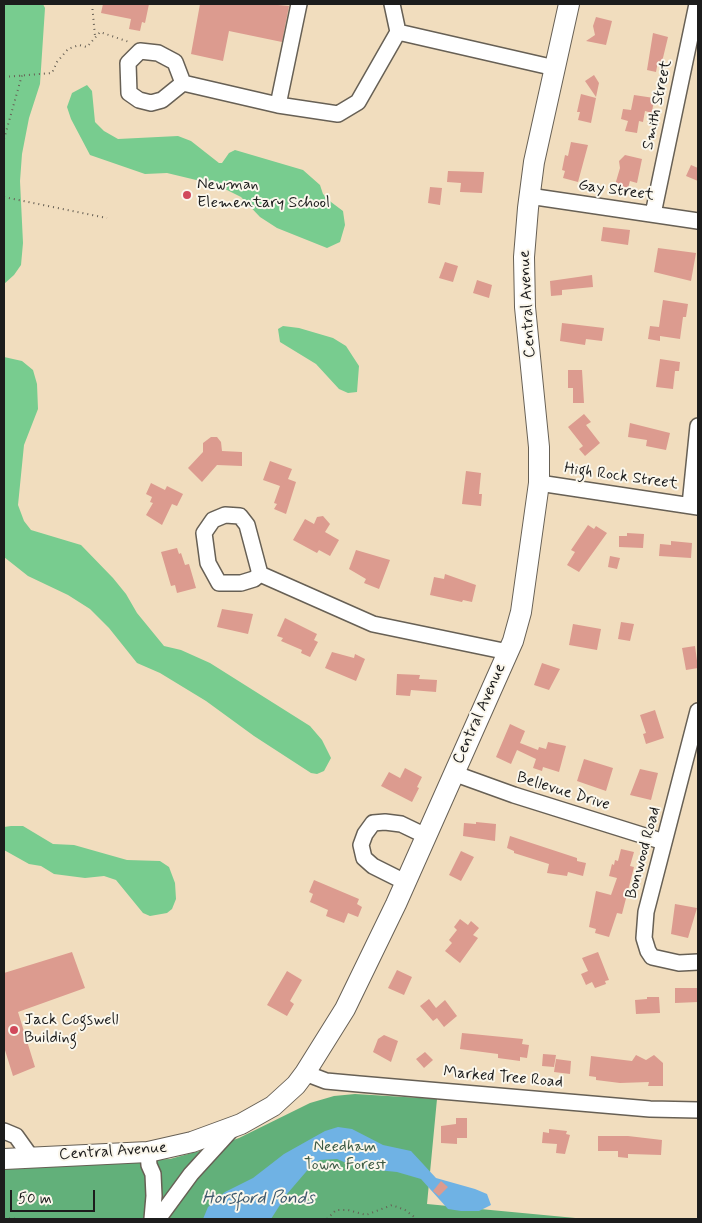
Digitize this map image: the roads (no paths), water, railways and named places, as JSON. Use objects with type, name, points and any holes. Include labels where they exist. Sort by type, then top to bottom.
[{"type":"main road","name":"Central Avenue","points":[[4,1159],[157,1150],[203,1139],[234,1127],[273,1106],[306,1073],[345,1009],[405,882],[508,652],[521,612],[539,483],[539,447],[525,307],[524,257],[534,162],[569,4]]},
{"type":"street","points":[[278,105],[299,4]]},
{"type":"street","points":[[182,83],[278,105],[338,114],[358,102],[398,32],[392,4]]},
{"type":"street","name":"Smith Street","points":[[653,214],[697,4]]},
{"type":"street","points":[[398,32],[555,68]]},
{"type":"street","name":"Gay Street","points":[[529,196],[698,222]]},
{"type":"street","points":[[694,506],[698,426]]},
{"type":"street","name":"High Rock Street","points":[[539,483],[694,506]]},
{"type":"street","points":[[225,514],[240,516],[247,525],[260,574],[254,579],[241,583],[219,583],[208,563],[204,533],[213,520],[225,514]]},
{"type":"street","points":[[260,574],[373,624],[508,652]]},
{"type":"street","name":"Bonwood Road","points":[[698,711],[646,912],[644,938],[652,957],[680,963],[698,962]]},
{"type":"street","name":"Bellevue Drive","points":[[453,773],[514,795],[664,842]]},
{"type":"street","points":[[405,882],[373,866],[364,858],[361,845],[365,834],[374,823],[385,822],[400,824],[426,836]]},
{"type":"street","name":"Marked Tree Road","points":[[306,1073],[326,1080],[358,1084],[650,1109],[698,1110]]},
{"type":"street","points":[[158,1219],[191,1174],[234,1127]]},
{"type":"street","points":[[4,1131],[16,1136],[31,1157]]},
{"type":"street","points":[[152,1219],[153,1174],[149,1165],[157,1150]]},
{"type":"water","name":"Horsford Ponds","points":[[338,1127],[352,1129],[383,1145],[411,1151],[436,1178],[487,1194],[491,1205],[479,1211],[448,1209],[421,1179],[397,1172],[358,1168],[337,1159],[320,1160],[311,1166],[287,1194],[271,1219],[203,1219],[208,1207],[225,1192],[253,1178],[284,1154],[325,1131]]},
{"type":"place","name":"Newman Elementary School","points":[[187,195]]},
{"type":"place","name":"Jack Cogswell Building","points":[[14,1030]]},
{"type":"park label","name":"Needham Town Forest","points":[[345,1157]]}]
